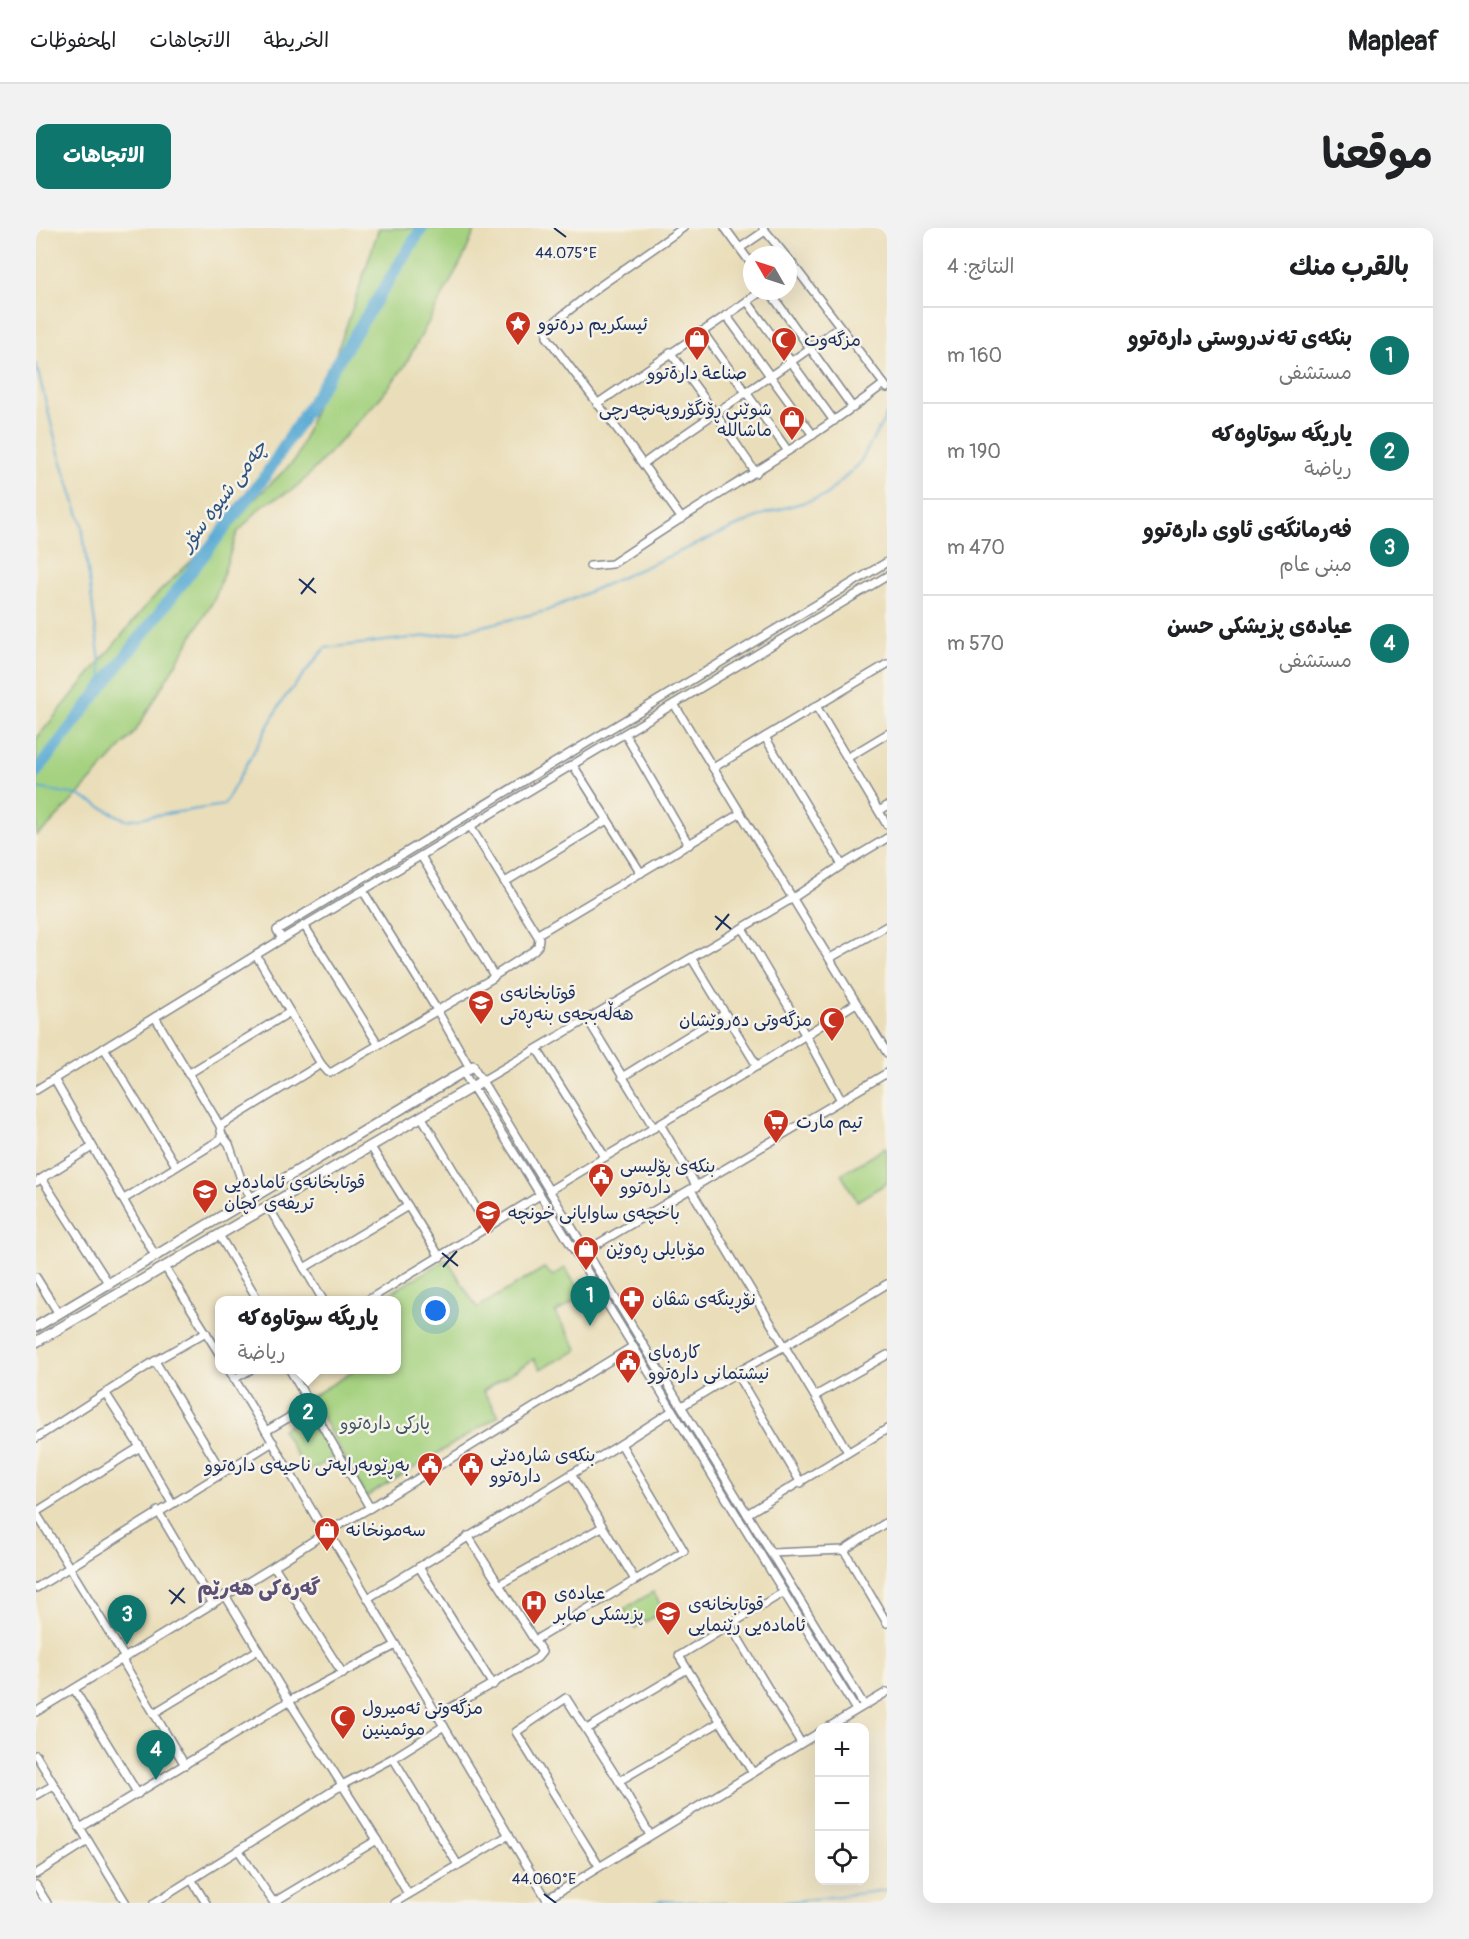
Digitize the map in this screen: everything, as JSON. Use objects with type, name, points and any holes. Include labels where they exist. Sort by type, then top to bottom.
[{"type":"main road","points":[[36,1328],[468,1068]]},
{"type":"main road","points":[[36,1342],[482,1081]]},
{"type":"main road","points":[[261,1193],[268,1206]]},
{"type":"street","points":[[682,519],[547,337],[547,328],[597,288],[683,228]]},
{"type":"street","points":[[725,228],[743,252]]},
{"type":"street","points":[[740,248],[764,229],[778,246]]},
{"type":"street","points":[[590,566],[612,564],[756,473],[885,386],[797,269]]},
{"type":"street","points":[[777,300],[853,408]]},
{"type":"street","points":[[597,404],[747,301],[834,421]]},
{"type":"street","points":[[726,315],[768,376],[813,435]]},
{"type":"street","points":[[643,464],[839,327]]},
{"type":"street","points":[[702,331],[788,451]]},
{"type":"street","points":[[670,352],[715,412],[756,473]]},
{"type":"street","points":[[282,939],[277,930],[887,562]]},
{"type":"street","points":[[36,1090],[282,939],[887,576]]},
{"type":"street","points":[[714,768],[887,664]]},
{"type":"street","points":[[674,704],[887,1053]]},
{"type":"street","points":[[816,706],[887,825]]},
{"type":"street","points":[[625,734],[689,845]]},
{"type":"street","points":[[847,758],[887,734]]},
{"type":"street","points":[[596,737],[602,747]]},
{"type":"street","points":[[765,737],[842,864]]},
{"type":"street","points":[[573,765],[641,873]]},
{"type":"street","points":[[879,811],[887,806]]},
{"type":"street","points":[[538,934],[741,813]]},
{"type":"street","points":[[505,882],[607,820]]},
{"type":"street","points":[[256,955],[328,1072],[332,1072],[494,976],[536,949],[539,942],[538,934],[470,826]]},
{"type":"street","points":[[482,1081],[692,959],[887,838]]},
{"type":"street","points":[[421,856],[494,976]]},
{"type":"street","points":[[363,891],[437,1010],[468,1068],[472,1087],[856,1710]]},
{"type":"street","points":[[304,926],[378,1044]]},
{"type":"street","points":[[742,928],[841,1100]]},
{"type":"street","points":[[830,958],[886,930]]},
{"type":"street","points":[[692,959],[757,1066]]},
{"type":"street","points":[[550,1190],[757,1066],[856,1003]]},
{"type":"street","points":[[188,1074],[290,1012]]},
{"type":"street","points":[[622,1077],[725,1013]]},
{"type":"street","points":[[155,1017],[220,1126],[242,1182],[252,1198]]},
{"type":"street","points":[[588,1020],[622,1077],[657,1126],[848,1452]]},
{"type":"street","points":[[104,1048],[176,1166]]},
{"type":"street","points":[[537,1049],[605,1157]]},
{"type":"street","points":[[220,1126],[321,1064]]},
{"type":"street","points":[[468,1068],[482,1081],[550,1190],[864,1705]]},
{"type":"street","points":[[577,1256],[887,1073]]},
{"type":"street","points":[[54,1079],[156,1257]]},
{"type":"street","points":[[421,1116],[488,1228]]},
{"type":"street","points":[[124,1199],[218,1141],[222,1134]]},
{"type":"street","points":[[371,1146],[440,1257]]},
{"type":"street","points":[[92,1147],[39,1180],[109,1284]]},
{"type":"street","points":[[375,1296],[540,1195]]},
{"type":"street","points":[[268,1206],[322,1296]]},
{"type":"street","points":[[304,1268],[408,1206]]},
{"type":"street","points":[[555,1220],[564,1214]]},
{"type":"street","points":[[219,1235],[256,1296]]},
{"type":"street","points":[[165,1267],[215,1348]]},
{"type":"street","points":[[36,1277],[59,1314]]},
{"type":"street","points":[[682,1406],[887,1284]]},
{"type":"street","points":[[36,1438],[155,1361],[206,1332]]},
{"type":"street","points":[[632,1346],[639,1349],[642,1340]]},
{"type":"street","points":[[36,1712],[632,1346]]},
{"type":"street","points":[[815,1396],[887,1355]]},
{"type":"street","points":[[155,1361],[222,1472]]},
{"type":"street","points":[[736,1373],[801,1483]]},
{"type":"street","points":[[231,1374],[368,1598],[548,1901],[599,1866],[815,1734]]},
{"type":"street","points":[[234,1379],[243,1374]]},
{"type":"street","points":[[292,1374],[370,1508]]},
{"type":"street","points":[[106,1394],[172,1503]]},
{"type":"street","points":[[266,1431],[310,1405]]},
{"type":"street","points":[[368,1598],[672,1411]]},
{"type":"street","points":[[747,1514],[887,1429]]},
{"type":"street","points":[[36,1588],[273,1442]]},
{"type":"street","points":[[535,1640],[684,1551],[621,1444]]},
{"type":"street","points":[[140,1447],[36,1512],[185,1765]]},
{"type":"street","points":[[571,1474],[635,1580]]},
{"type":"street","points":[[158,1512],[213,1604]]},
{"type":"street","points":[[771,1553],[844,1550],[887,1522]]},
{"type":"street","points":[[500,1584],[602,1527]]},
{"type":"street","points":[[438,1715],[537,1658],[542,1652],[468,1536]]},
{"type":"street","points":[[844,1550],[887,1623]]},
{"type":"street","points":[[274,1566],[343,1674]]},
{"type":"street","points":[[419,1567],[493,1684]]},
{"type":"street","points":[[753,1773],[679,1656],[784,1592]]},
{"type":"street","points":[[225,1595],[408,1894]]},
{"type":"street","points":[[730,1625],[801,1743]]},
{"type":"street","points":[[80,1828],[289,1701],[396,1645]]},
{"type":"street","points":[[154,1713],[258,1650]]},
{"type":"street","points":[[587,1730],[687,1669]]},
{"type":"street","points":[[74,1689],[138,1794]]},
{"type":"street","points":[[835,1723],[887,1692]]},
{"type":"street","points":[[599,1866],[516,1732],[566,1698],[650,1835]]},
{"type":"street","points":[[619,1781],[720,1722]]},
{"type":"street","points":[[154,1903],[342,1785],[393,1758],[444,1726]]},
{"type":"street","points":[[36,1755],[126,1903]]},
{"type":"street","points":[[393,1758],[458,1864]]},
{"type":"street","points":[[36,1795],[54,1785]]},
{"type":"street","points":[[394,1903],[508,1835]]},
{"type":"street","points":[[239,1851],[274,1902],[377,1840]]},
{"type":"street","points":[[36,1874],[88,1841]]},
{"type":"street","points":[[191,1879],[206,1903]]},
{"type":"street","points":[[36,1886],[47,1903]]},
{"type":"green space","points":[[379,228],[476,228],[464,256],[404,367],[380,398],[305,479],[292,490],[263,505],[237,533],[215,598],[135,732],[49,826],[36,835],[36,739],[150,601],[296,459],[349,319]]},
{"type":"green space","points":[[885,1148],[887,1151],[887,1183],[857,1201],[841,1174]]},
{"type":"green space","name":"پارکی دارەتوو","points":[[447,1259],[477,1308],[544,1268],[553,1276],[565,1268],[583,1296],[555,1313],[578,1350],[540,1369],[534,1359],[483,1391],[499,1416],[366,1497],[311,1397],[349,1374],[401,1374],[401,1296],[386,1296]]},
{"type":"green space","points":[[310,1413],[334,1457],[307,1473],[282,1429]]},
{"type":"green space","points":[[653,1592],[664,1611],[635,1628],[624,1609]]},
{"type":"waterway","name":"چەمی شیوە سۆر","points":[[36,772],[266,475],[422,228]]},
{"type":"waterway","points":[[36,364],[58,450],[82,525],[103,685]]},
{"type":"waterway","points":[[36,788],[78,795],[126,820],[224,805],[282,701],[325,648],[454,633],[546,611],[764,514],[825,496],[859,464],[887,414]]},
{"type":"waterway","points":[[781,1903],[887,1890]]},
{"type":"waterway","points":[[653,1903],[662,1901],[726,1903]]},
{"type":"place","name":"ئیسکریم درەتوو","points":[[518,347]]},
{"type":"place","name":"صناعة دارةتوو","points":[[697,362]]},
{"type":"place","name":"مزگەوت","points":[[784,363]]},
{"type":"place","name":"شوێنی ڕۆنگۆروپەنچەرچی ماشاللە","points":[[792,442]]},
{"type":"place","name":"قوتابخانەی هەڵەبجەی بنەڕەتی","points":[[481,1026]]},
{"type":"place","name":"مزگەوتی دەروێشان","points":[[832,1043]]},
{"type":"place","name":"تیم مارت","points":[[776,1145]]},
{"type":"place","name":"بنکەی پۆلیسی دارەتوو","points":[[601,1199]]},
{"type":"place","name":"قوتابخانەی ئامادەیی تریفەی کچان","points":[[205,1215]]},
{"type":"place","name":"باخچەی ساوایانی خونچە","points":[[488,1236]]},
{"type":"place","name":"مۆبایلی ڕەوێن","points":[[586,1272]]},
{"type":"place","name":"نۆڕینگەی شڤان","points":[[632,1322]]},
{"type":"place","name":"بنکەی تەندروستی دارەتوو","points":[[590,1326]]},
{"type":"place","name":"کارەبای نیشتمانی دارەتوو","points":[[628,1385]]},
{"type":"place","name":"یاریگە سوتاوەکە","points":[[308,1443]]},
{"type":"place","name":"بەڕێوبەرایەتی ناحیەی دارەتوو","points":[[430,1488]]},
{"type":"place","name":"بنکەی شارەدێی دارەتوو","points":[[471,1488]]},
{"type":"place","name":"سەمونخانە","points":[[327,1553]]},
{"type":"place","name":"عیادەی پزیشکی صابر","points":[[534,1626]]},
{"type":"place","name":"قوتابخانەی ئامادەیی رێنمایی","points":[[668,1637]]},
{"type":"place","name":"فەرمانگەی ئاوی دارەتوو","points":[[127,1645]]},
{"type":"place","name":"مزگەوتی ئەمیرول موئمینین","points":[[343,1741]]},
{"type":"place","name":"عیادەی پزیشکی حسن","points":[[156,1780]]},
{"type":"district","name":"گەرەکی هەرێم","points":[[259,1588]]}]
